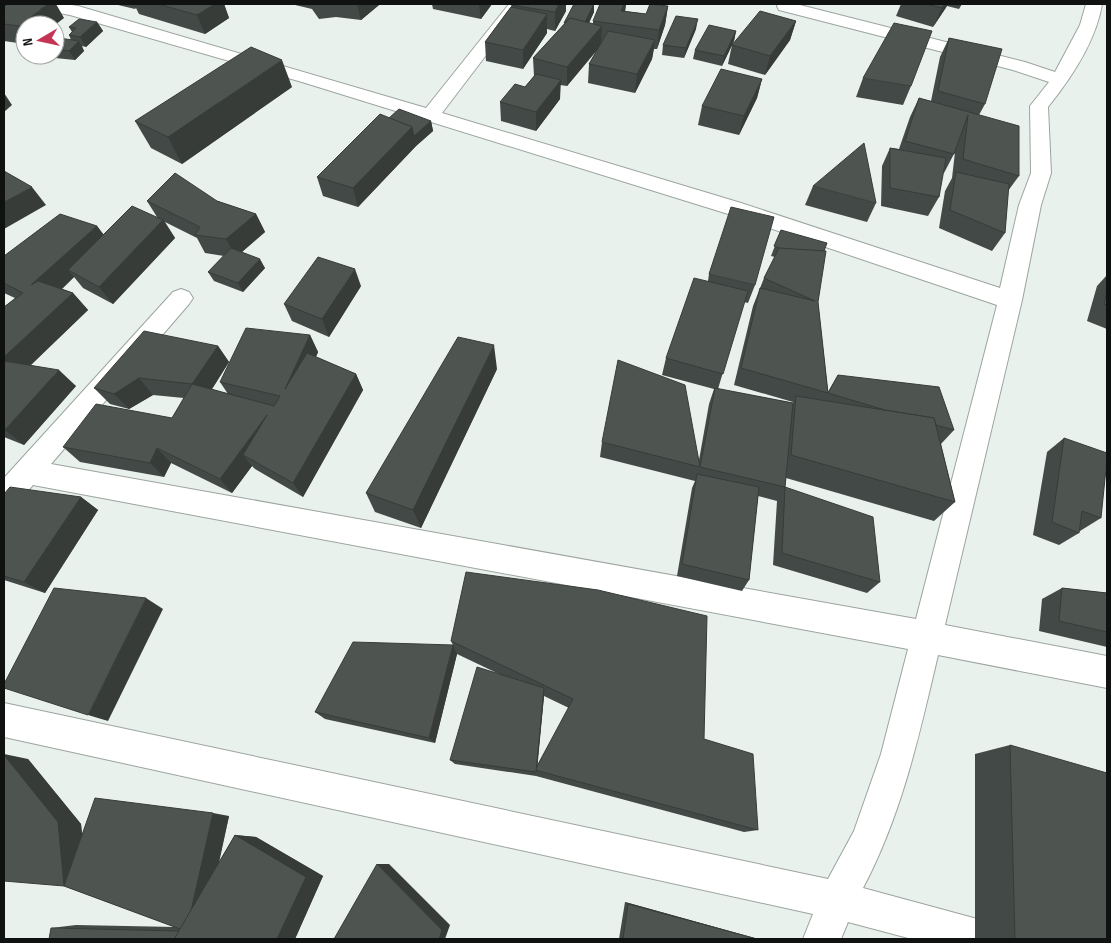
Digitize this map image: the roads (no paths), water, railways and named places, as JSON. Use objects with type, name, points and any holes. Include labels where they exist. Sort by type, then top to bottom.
[{"type":"street","points":[[4,7],[7,4]]},
{"type":"street","points":[[37,4],[72,10],[308,78],[733,208],[1010,300]]},
{"type":"street","points":[[430,116],[516,4]]},
{"type":"street","points":[[822,939],[837,900],[869,840],[898,754],[1010,300],[1030,205],[1041,173],[1040,106],[1060,80],[1089,25],[1094,4]]},
{"type":"street","points":[[784,6],[1019,66],[1060,80]]},
{"type":"street","points":[[4,498],[181,298]]},
{"type":"street","points":[[28,472],[928,637],[1107,672]]},
{"type":"street","points":[[4,720],[837,900],[981,939]]}]
